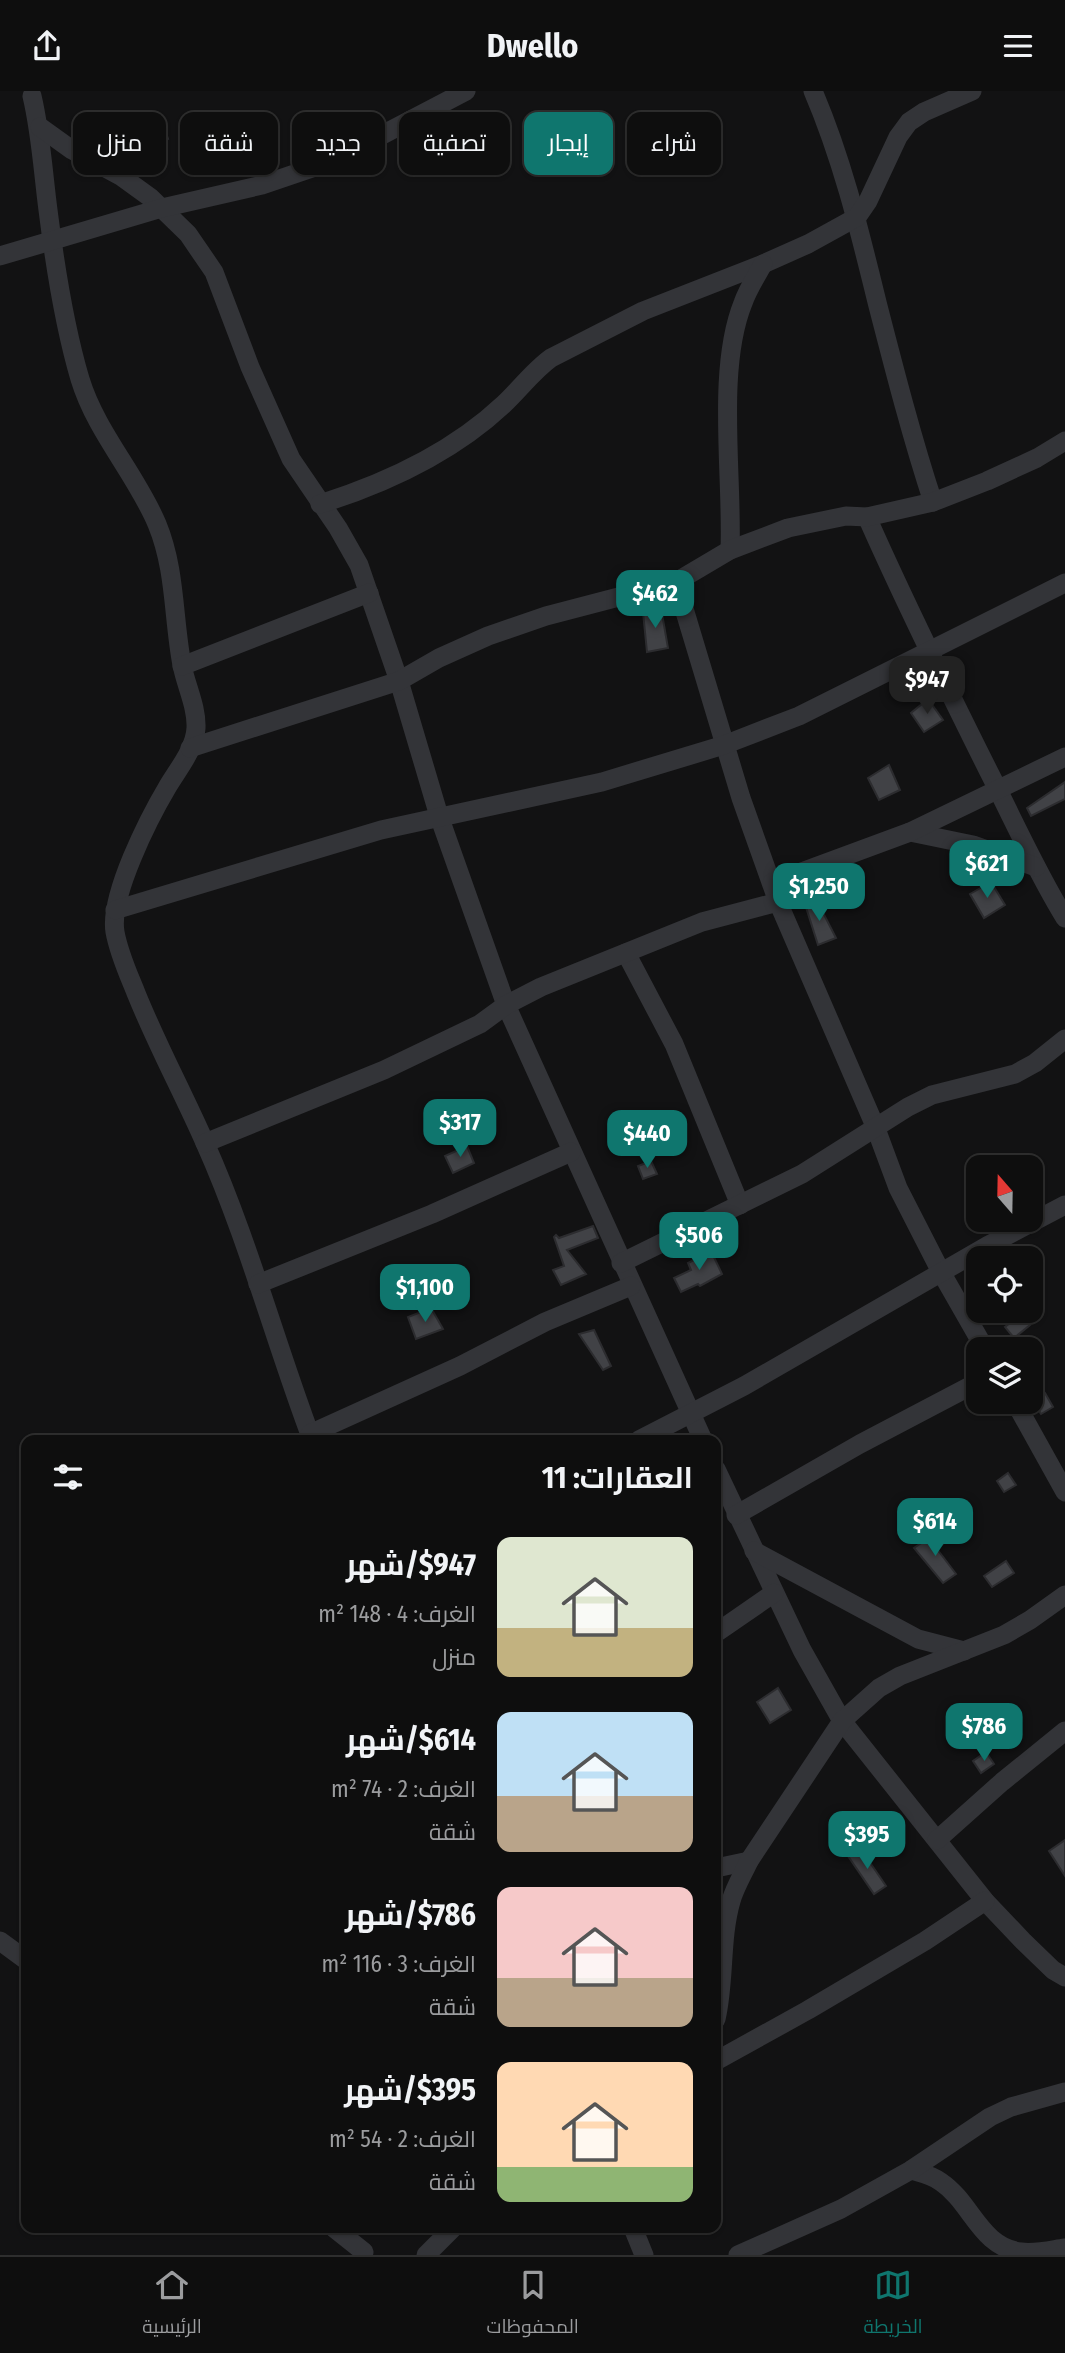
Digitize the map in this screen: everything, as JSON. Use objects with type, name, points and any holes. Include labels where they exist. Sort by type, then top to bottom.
[{"type":"street","points":[[0,256],[162,208],[262,185],[314,167],[372,141],[466,91]]},
{"type":"street","points":[[813,91],[836,147],[857,217],[910,429],[933,502]]},
{"type":"street","points":[[320,504],[363,490],[421,463],[504,404],[538,367],[551,358],[643,311],[763,264],[808,244],[857,217],[868,201],[898,137],[909,122],[924,112],[972,91]]},
{"type":"street","points":[[37,93],[52,239],[70,340],[81,383],[100,425],[131,473],[156,522],[165,547],[173,583],[182,666],[195,717],[196,731],[190,748],[156,807],[135,855],[115,910],[114,927],[119,951],[158,1047],[205,1143],[310,1435]]},
{"type":"street","points":[[40,127],[72,150],[122,177],[162,208],[188,234],[214,272],[272,419],[291,459],[338,528],[359,565],[399,681],[439,816],[506,1005],[701,1435]]},
{"type":"street","points":[[730,550],[729,414],[733,336],[743,303],[763,264]]},
{"type":"street","points":[[190,748],[399,681],[439,658],[488,636],[546,616],[676,582],[730,550],[761,537],[817,520],[846,516],[867,517],[933,502],[1037,458],[1065,441]]},
{"type":"street","points":[[867,517],[1036,867],[1062,907]]},
{"type":"street","points":[[676,582],[724,745],[778,902],[875,1126],[898,1188],[978,1337]]},
{"type":"street","points":[[115,910],[381,830],[602,782],[724,745],[799,716],[1065,583]]},
{"type":"street","points":[[182,666],[369,593]]},
{"type":"street","points":[[772,883],[910,832],[1065,757]]},
{"type":"street","points":[[910,832],[973,845],[1036,867]]},
{"type":"street","points":[[205,1143],[384,1070],[480,1024],[506,1005],[541,987],[702,922],[778,902]]},
{"type":"street","points":[[626,953],[674,1044],[740,1205]]},
{"type":"street","points":[[621,1263],[740,1205],[837,1153],[875,1126],[932,1095],[1015,1074],[1035,1063],[1065,1039]]},
{"type":"street","points":[[258,1284],[432,1215],[571,1152]]},
{"type":"street","points":[[649,1435],[691,1415],[941,1272],[1065,1205]]},
{"type":"street","points":[[315,1435],[545,1322],[631,1286]]},
{"type":"street","points":[[736,1514],[966,1388]]},
{"type":"street","points":[[1022,1414],[1065,1492]]},
{"type":"street","points":[[721,1480],[802,1650],[842,1721],[985,1901],[1023,1941],[1061,1969]]},
{"type":"street","points":[[754,1551],[918,1639],[965,1651]]},
{"type":"street","points":[[721,1630],[774,1593]]},
{"type":"street","points":[[721,1954],[731,1901],[749,1861],[842,1721],[879,1688],[900,1676],[1004,1635],[1065,1595]]},
{"type":"street","points":[[937,1840],[1065,1731]]},
{"type":"street","points":[[721,1867],[749,1861]]},
{"type":"street","points":[[721,2058],[925,1941],[985,1901]]},
{"type":"street","points":[[0,1941],[21,1956]]},
{"type":"street","points":[[738,2255],[841,2209],[911,2169],[990,2117],[1011,2107],[1065,2092]]},
{"type":"street","points":[[911,2169],[943,2182],[991,2240],[1006,2248],[1022,2252],[1065,2248]]},
{"type":"street","points":[[340,2233],[365,2253]]},
{"type":"street","points":[[357,2233],[365,2253]]},
{"type":"street","points":[[426,2255],[448,2233]]},
{"type":"street","points":[[635,2233],[644,2255]]},
{"type":"building","points":[[661,608],[668,648],[647,652],[643,612]]},
{"type":"building","points":[[928,699],[943,720],[924,732],[911,713]]},
{"type":"building","points":[[889,765],[900,790],[879,800],[868,778]]},
{"type":"building","points":[[1065,782],[1065,799],[1031,816],[1027,808]]},
{"type":"building","points":[[991,882],[1005,905],[984,918],[970,894]]},
{"type":"building","points":[[816,899],[836,938],[818,945],[805,904]]},
{"type":"building","points":[[467,1146],[474,1163],[453,1173],[445,1156]]},
{"type":"building","points":[[651,1161],[657,1174],[643,1179],[638,1166]]},
{"type":"building","points":[[593,1226],[598,1238],[567,1250],[586,1274],[561,1285],[553,1270],[564,1266],[554,1237],[556,1235],[559,1238]]},
{"type":"building","points":[[711,1251],[722,1274],[700,1286],[698,1284],[681,1292],[674,1278],[691,1270],[688,1263]]},
{"type":"building","points":[[431,1308],[443,1329],[416,1339],[408,1317]]},
{"type":"building","points":[[1010,1323],[1030,1325],[1015,1337],[1005,1327]]},
{"type":"building","points":[[594,1330],[611,1366],[603,1370],[579,1334]]},
{"type":"building","points":[[1045,1393],[1053,1407],[1043,1413]]},
{"type":"building","points":[[1008,1473],[1016,1485],[1004,1492],[997,1481]]},
{"type":"building","points":[[936,1533],[943,1544],[937,1549],[956,1574],[943,1583],[914,1548]]},
{"type":"building","points":[[1006,1561],[1014,1573],[992,1587],[984,1576]]},
{"type":"building","points":[[778,1688],[791,1710],[770,1723],[757,1702]]},
{"type":"building","points":[[986,1752],[994,1764],[981,1773],[973,1761]]},
{"type":"building","points":[[1065,1840],[1065,1876],[1049,1851]]},
{"type":"building","points":[[860,1848],[886,1886],[874,1894],[848,1856]]}]
